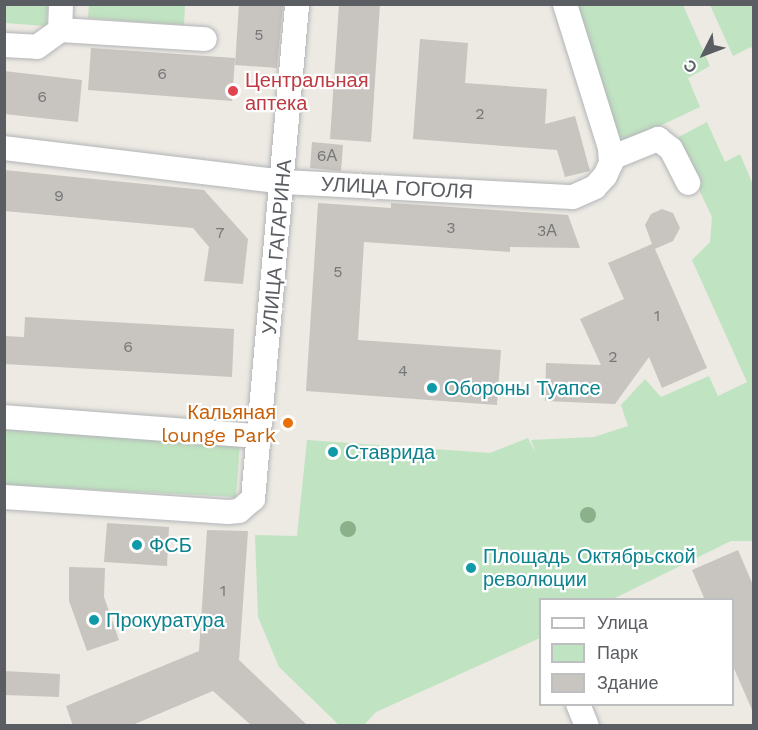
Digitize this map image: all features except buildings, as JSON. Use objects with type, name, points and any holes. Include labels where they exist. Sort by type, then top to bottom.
[{"type":"street","points":[[60,30],[61,4]]},
{"type":"street","name":"УЛИЦА ГАГАРИНА","points":[[4,497],[228,512],[247,506],[255,490],[284,182],[297,4]]},
{"type":"street","points":[[565,4],[606,126],[611,158],[658,139],[671,148],[688,183]]},
{"type":"street","points":[[4,45],[37,47],[60,30],[205,39]]},
{"type":"street","name":"УЛИЦА ГОГОЛЯ","points":[[4,148],[284,182],[573,198],[595,187],[605,176],[611,158]]},
{"type":"street","points":[[4,417],[231,431],[259,436]]},
{"type":"street","points":[[578,706],[587,726]]},
{"type":"green space","points":[[4,5],[48,5],[46,26],[5,23]]},
{"type":"green space","points":[[89,5],[185,5],[184,25],[88,18]]},
{"type":"green space","points":[[578,5],[683,5],[710,66],[688,78],[700,107],[619,145]]},
{"type":"green space","points":[[710,5],[752,5],[753,50],[751,47],[733,56]]},
{"type":"green space","points":[[707,122],[725,162],[740,154],[754,187],[753,541],[731,541],[615,598],[539,598],[539,638],[376,712],[364,725],[340,726],[279,667],[258,617],[255,535],[297,536],[307,440],[490,453],[528,438],[536,454],[531,440],[594,437],[628,426],[621,405],[645,379],[661,397],[709,376],[718,396],[747,382],[692,260],[710,242],[712,217],[675,139]]},
{"type":"green space","points":[[4,427],[240,443],[236,497],[5,485]]},
{"type":"place","name":"Центральная аптека","points":[[233,91]]},
{"type":"place","name":"Обороны Туапсе","points":[[432,388]]},
{"type":"place","name":"Кальяная lounge Park","points":[[288,423]]},
{"type":"place","name":"Ставрида","points":[[333,452]]},
{"type":"place","name":"ФСБ","points":[[137,545]]},
{"type":"place","name":"Площадь Октябрьской революции","points":[[471,568]]},
{"type":"place","name":"Прокуратура","points":[[94,620]]}]
